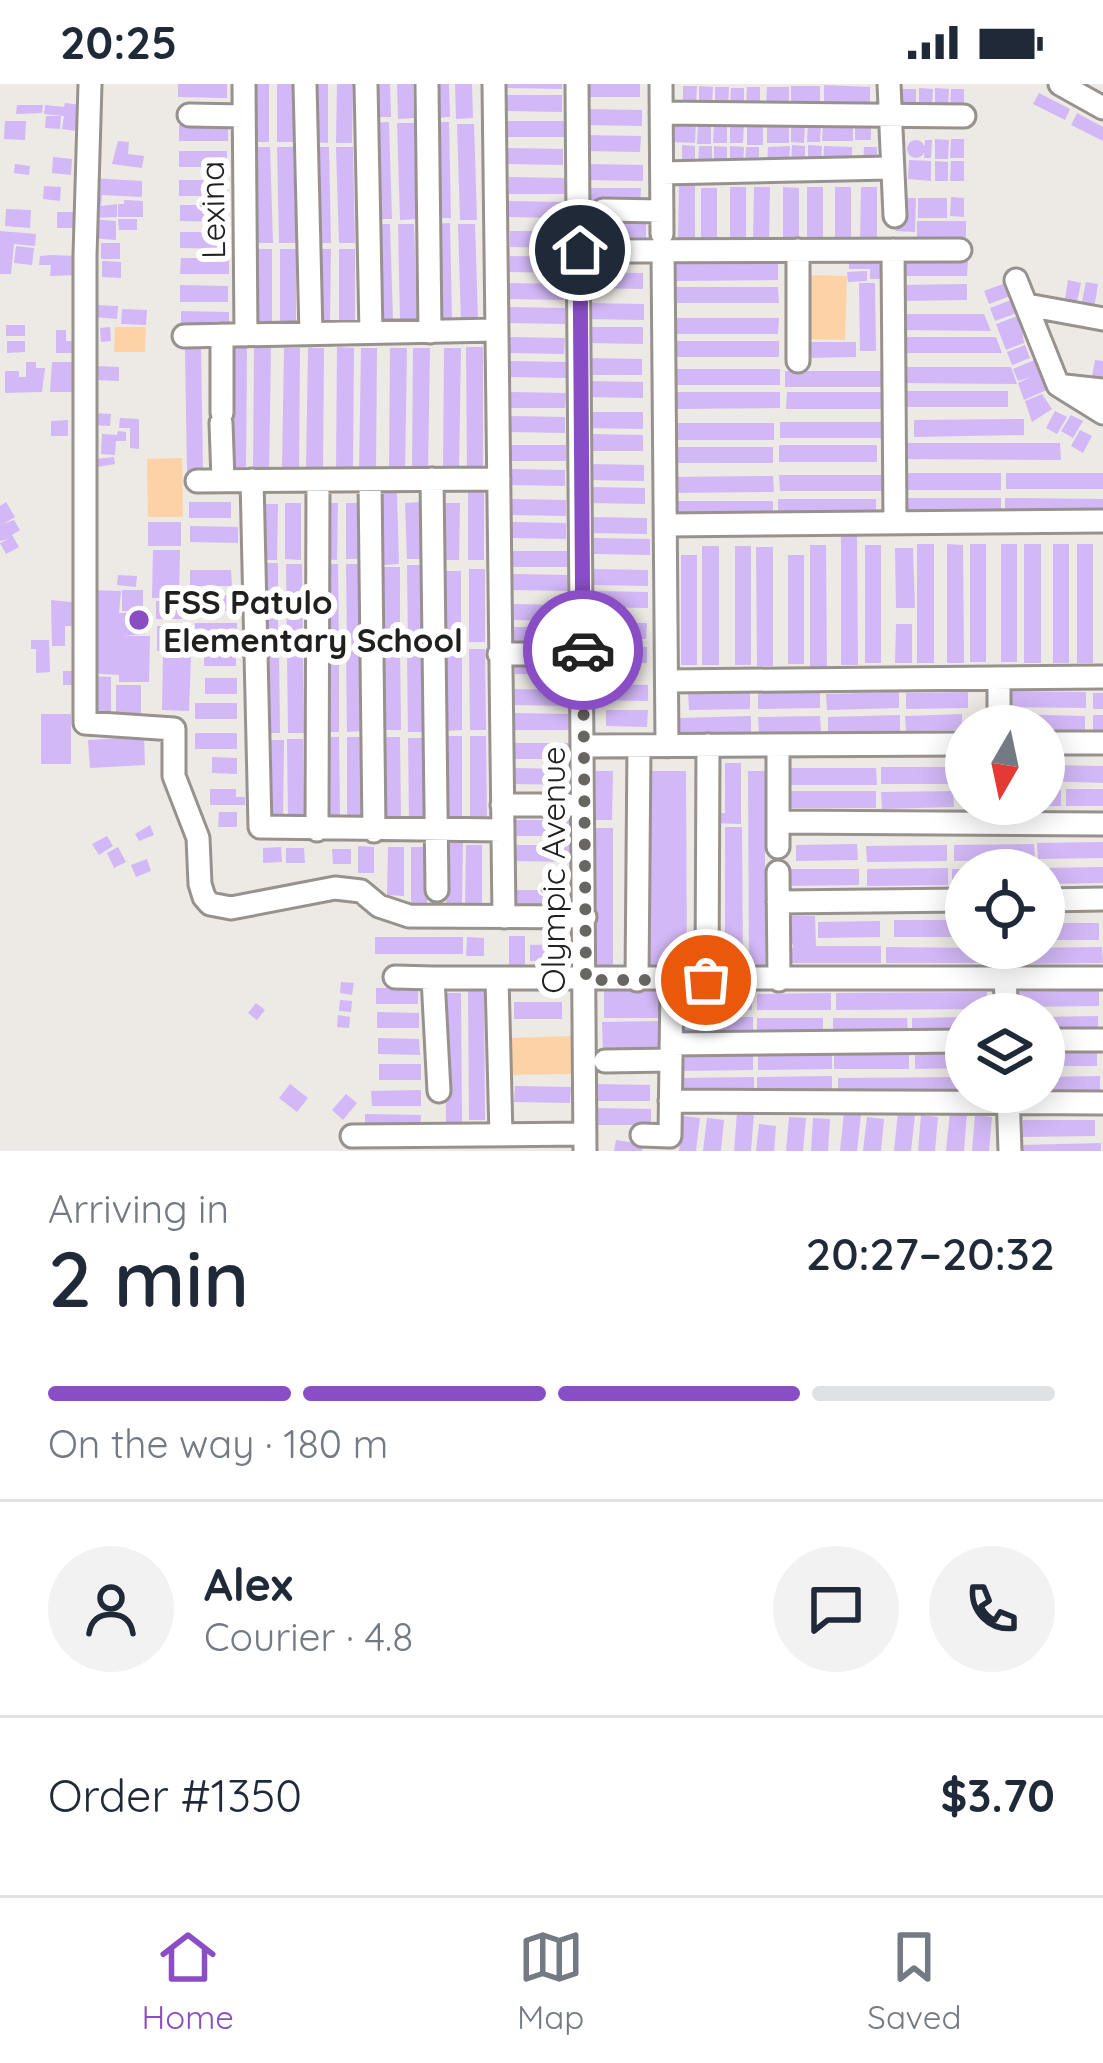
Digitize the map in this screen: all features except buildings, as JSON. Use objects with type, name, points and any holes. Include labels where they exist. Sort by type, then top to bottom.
[{"type":"street","points":[[90,84],[85,256],[85,724],[174,729],[174,776],[198,838],[200,884],[211,904],[231,908],[335,888],[351,889],[391,912],[409,916],[586,917]]},
{"type":"street","name":"Lexina","points":[[244,84],[246,335]]},
{"type":"street","points":[[305,84],[311,334]]},
{"type":"street","points":[[366,84],[371,332]]},
{"type":"street","points":[[427,84],[430,332]]},
{"type":"street","points":[[494,84],[504,917]]},
{"type":"street","name":"Olympic Avenue","points":[[577,84],[585,1143]]},
{"type":"street","points":[[661,84],[667,746]]},
{"type":"street","points":[[889,84],[895,216]]},
{"type":"street","points":[[1060,84],[1103,108]]},
{"type":"street","points":[[661,113],[964,116]]},
{"type":"street","points":[[189,115],[244,116]]},
{"type":"street","points":[[662,172],[890,168]]},
{"type":"street","points":[[603,211],[662,232],[798,250],[960,250]]},
{"type":"street","points":[[580,250],[662,232]]},
{"type":"street","points":[[798,250],[798,361]]},
{"type":"street","points":[[893,250],[896,523]]},
{"type":"street","points":[[1016,280],[1058,385],[1103,413]]},
{"type":"street","points":[[1027,305],[1103,319]]},
{"type":"street","points":[[184,336],[497,330]]},
{"type":"street","points":[[222,335],[223,480]]},
{"type":"street","points":[[1058,385],[1103,390]]},
{"type":"street","points":[[432,479],[437,890]]},
{"type":"street","points":[[197,481],[499,479]]},
{"type":"street","points":[[252,480],[260,824],[317,830],[503,830]]},
{"type":"street","points":[[370,480],[374,830]]},
{"type":"street","points":[[317,830],[318,481]]},
{"type":"street","points":[[666,525],[1103,521]]},
{"type":"street","points":[[499,654],[566,654]]},
{"type":"street","points":[[667,681],[1103,677]]},
{"type":"street","points":[[999,678],[999,705]]},
{"type":"street","points":[[1065,743],[1103,743]]},
{"type":"street","points":[[584,746],[945,744]]},
{"type":"street","points":[[778,745],[778,847]]},
{"type":"street","points":[[637,980],[638,746]]},
{"type":"street","points":[[706,980],[708,746]]},
{"type":"street","points":[[502,805],[569,805]]},
{"type":"street","points":[[778,822],[945,816]]},
{"type":"street","points":[[1065,820],[1103,824]]},
{"type":"street","points":[[778,872],[778,980]]},
{"type":"street","points":[[1065,900],[1103,899]]},
{"type":"street","points":[[778,902],[945,900]]},
{"type":"street","points":[[1005,969],[1005,993]]},
{"type":"street","points":[[395,977],[1103,978]]},
{"type":"street","points":[[433,978],[439,1091]]},
{"type":"street","points":[[493,1140],[497,979]]},
{"type":"street","points":[[642,1135],[670,1136],[672,980]]},
{"type":"street","points":[[1065,1040],[1103,1040]]},
{"type":"street","points":[[605,1061],[671,1052],[945,1042]]},
{"type":"street","points":[[670,1101],[945,1099]]},
{"type":"street","points":[[1065,1101],[1103,1103]]},
{"type":"street","points":[[1009,1113],[1010,1151]]},
{"type":"street","points":[[352,1136],[399,1143],[585,1143]]},
{"type":"shaded area","points":[[805,275],[847,276],[845,340],[804,339]]},
{"type":"shaded area","points":[[115,327],[146,327],[145,352],[114,352]]},
{"type":"shaded area","points":[[182,458],[183,517],[148,517],[147,459]]},
{"type":"shaded area","points":[[573,1036],[574,1074],[507,1075],[507,1038]]},
{"type":"way so far","points":[[583,650],[586,980],[706,980]]},
{"type":"place","name":"FSS Patulo Elementary School","points":[[139,620]]},
{"type":"route","points":[[580,250],[583,650]]}]
